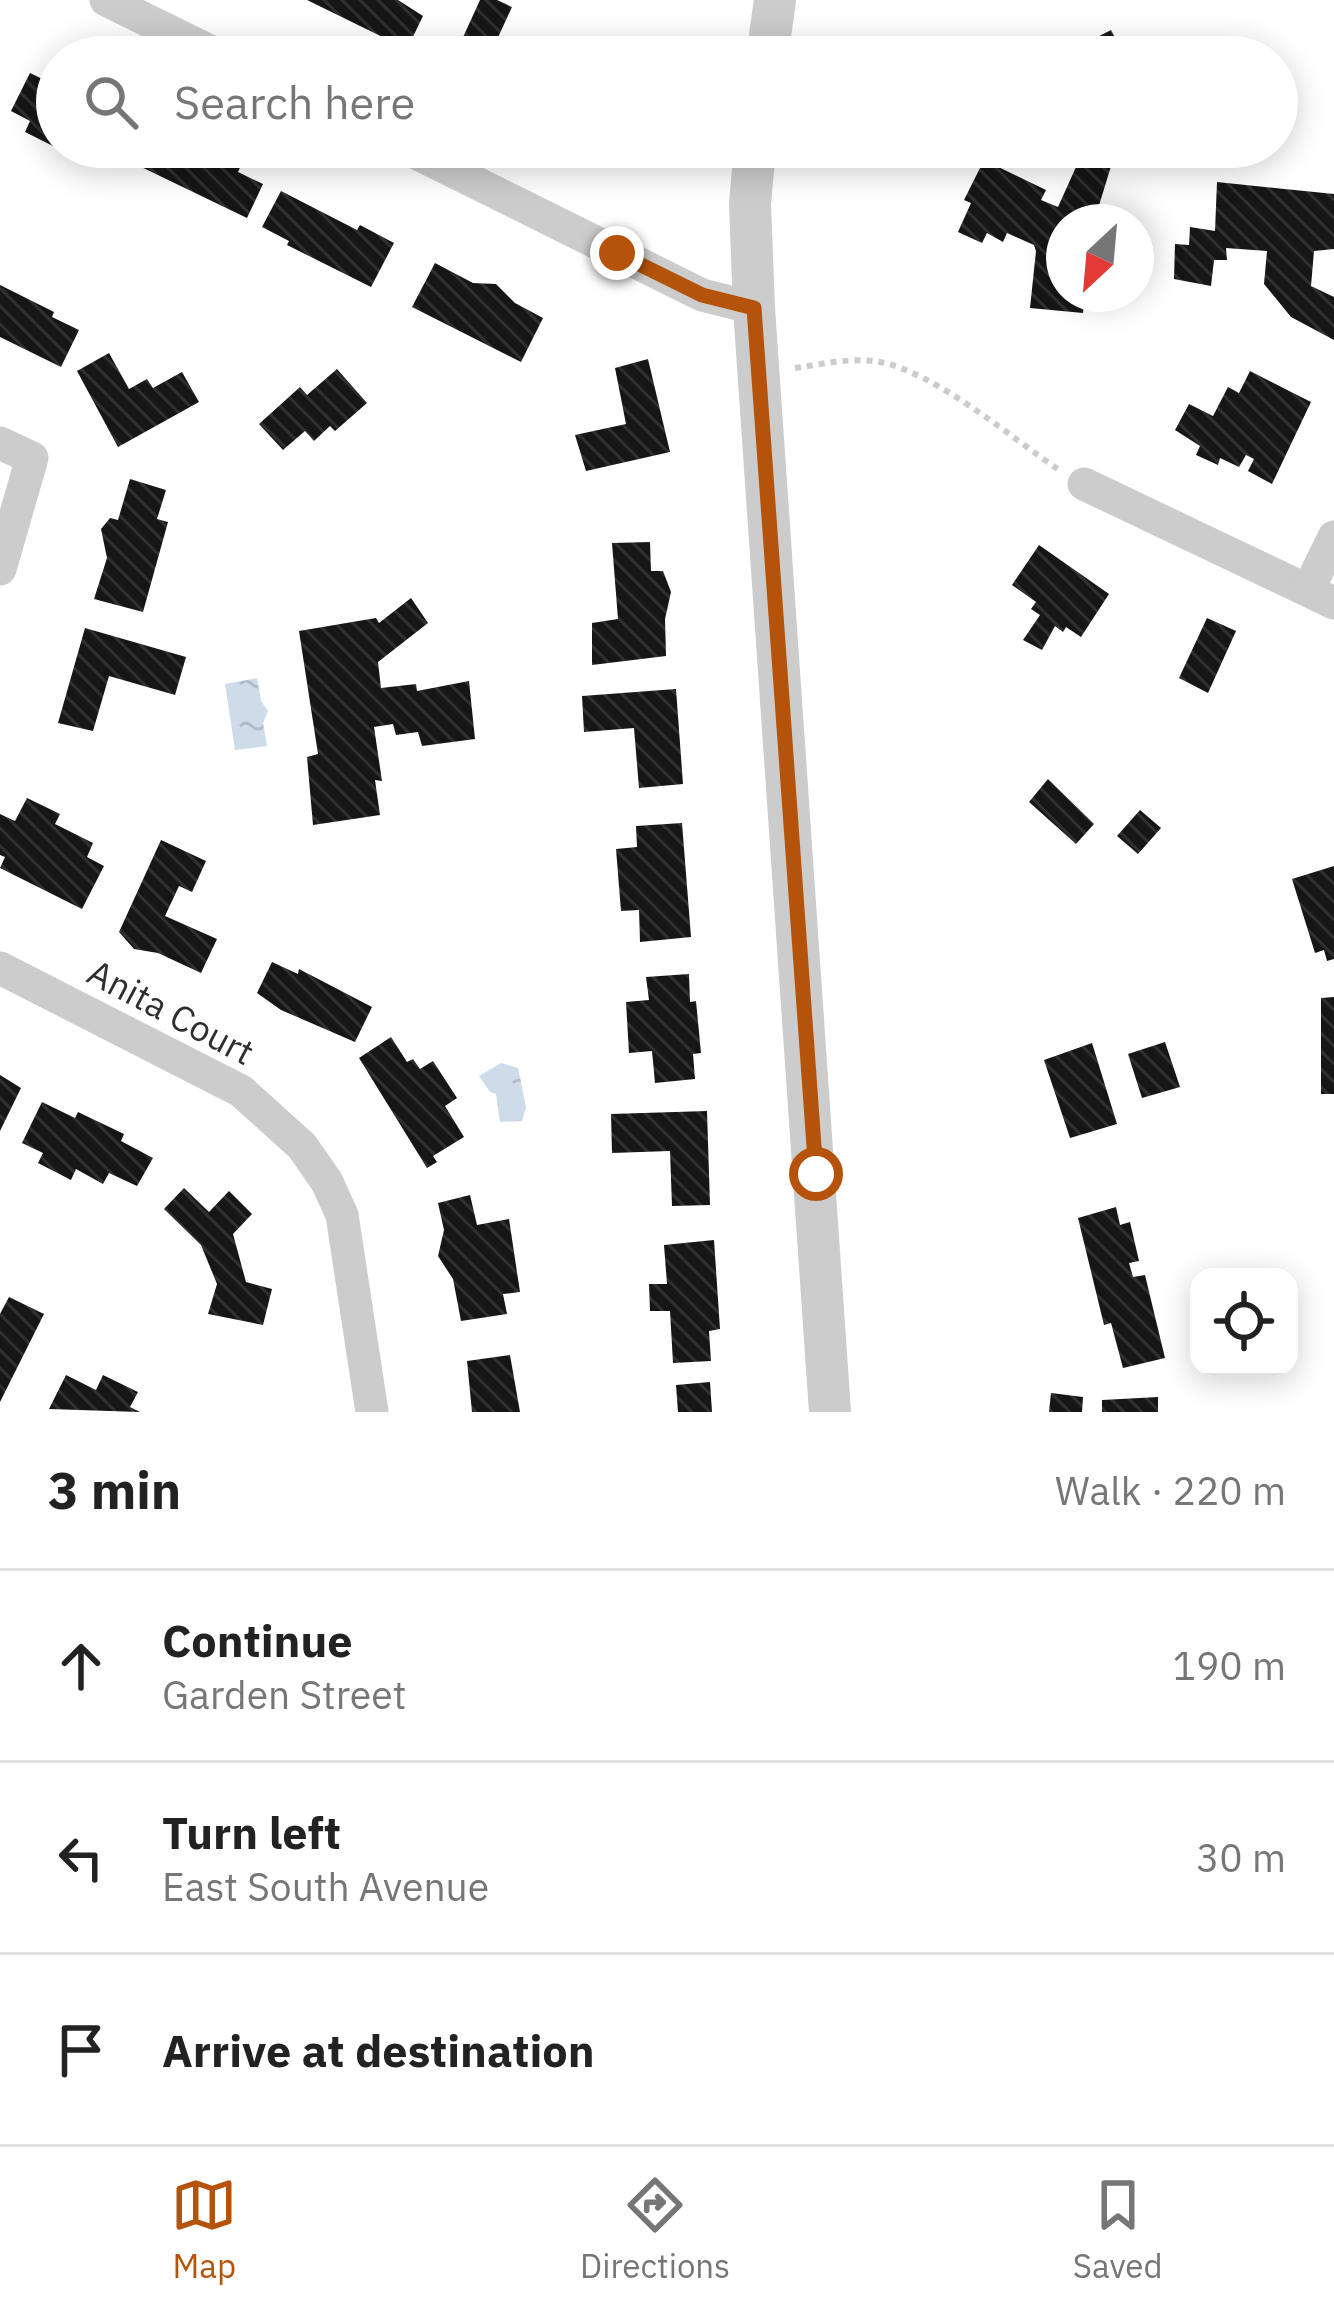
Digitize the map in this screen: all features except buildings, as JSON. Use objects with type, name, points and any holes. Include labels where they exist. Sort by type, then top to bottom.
[{"type":"street","points":[[106,0],[179,36]]},
{"type":"street","points":[[770,36],[775,0]]},
{"type":"street","points":[[446,168],[702,295],[754,308]]},
{"type":"street","points":[[753,168],[754,308],[830,1412]]},
{"type":"street","points":[[0,443],[32,458],[0,569]]},
{"type":"street","points":[[1084,484],[1321,596],[1334,537]]},
{"type":"street","name":"Anita Court","points":[[0,968],[241,1091],[302,1146],[342,1215],[372,1412]]},
{"type":"path","points":[[795,368],[841,361],[899,368],[924,379],[1084,484]]},
{"type":"water","points":[[257,678],[268,711],[263,723],[267,746],[235,750],[225,684]]},
{"type":"water","points":[[501,1063],[518,1068],[526,1107],[522,1121],[500,1122],[496,1094],[479,1076]]},
{"type":"route","points":[[617,253],[702,295],[754,308],[816,1174]]}]
